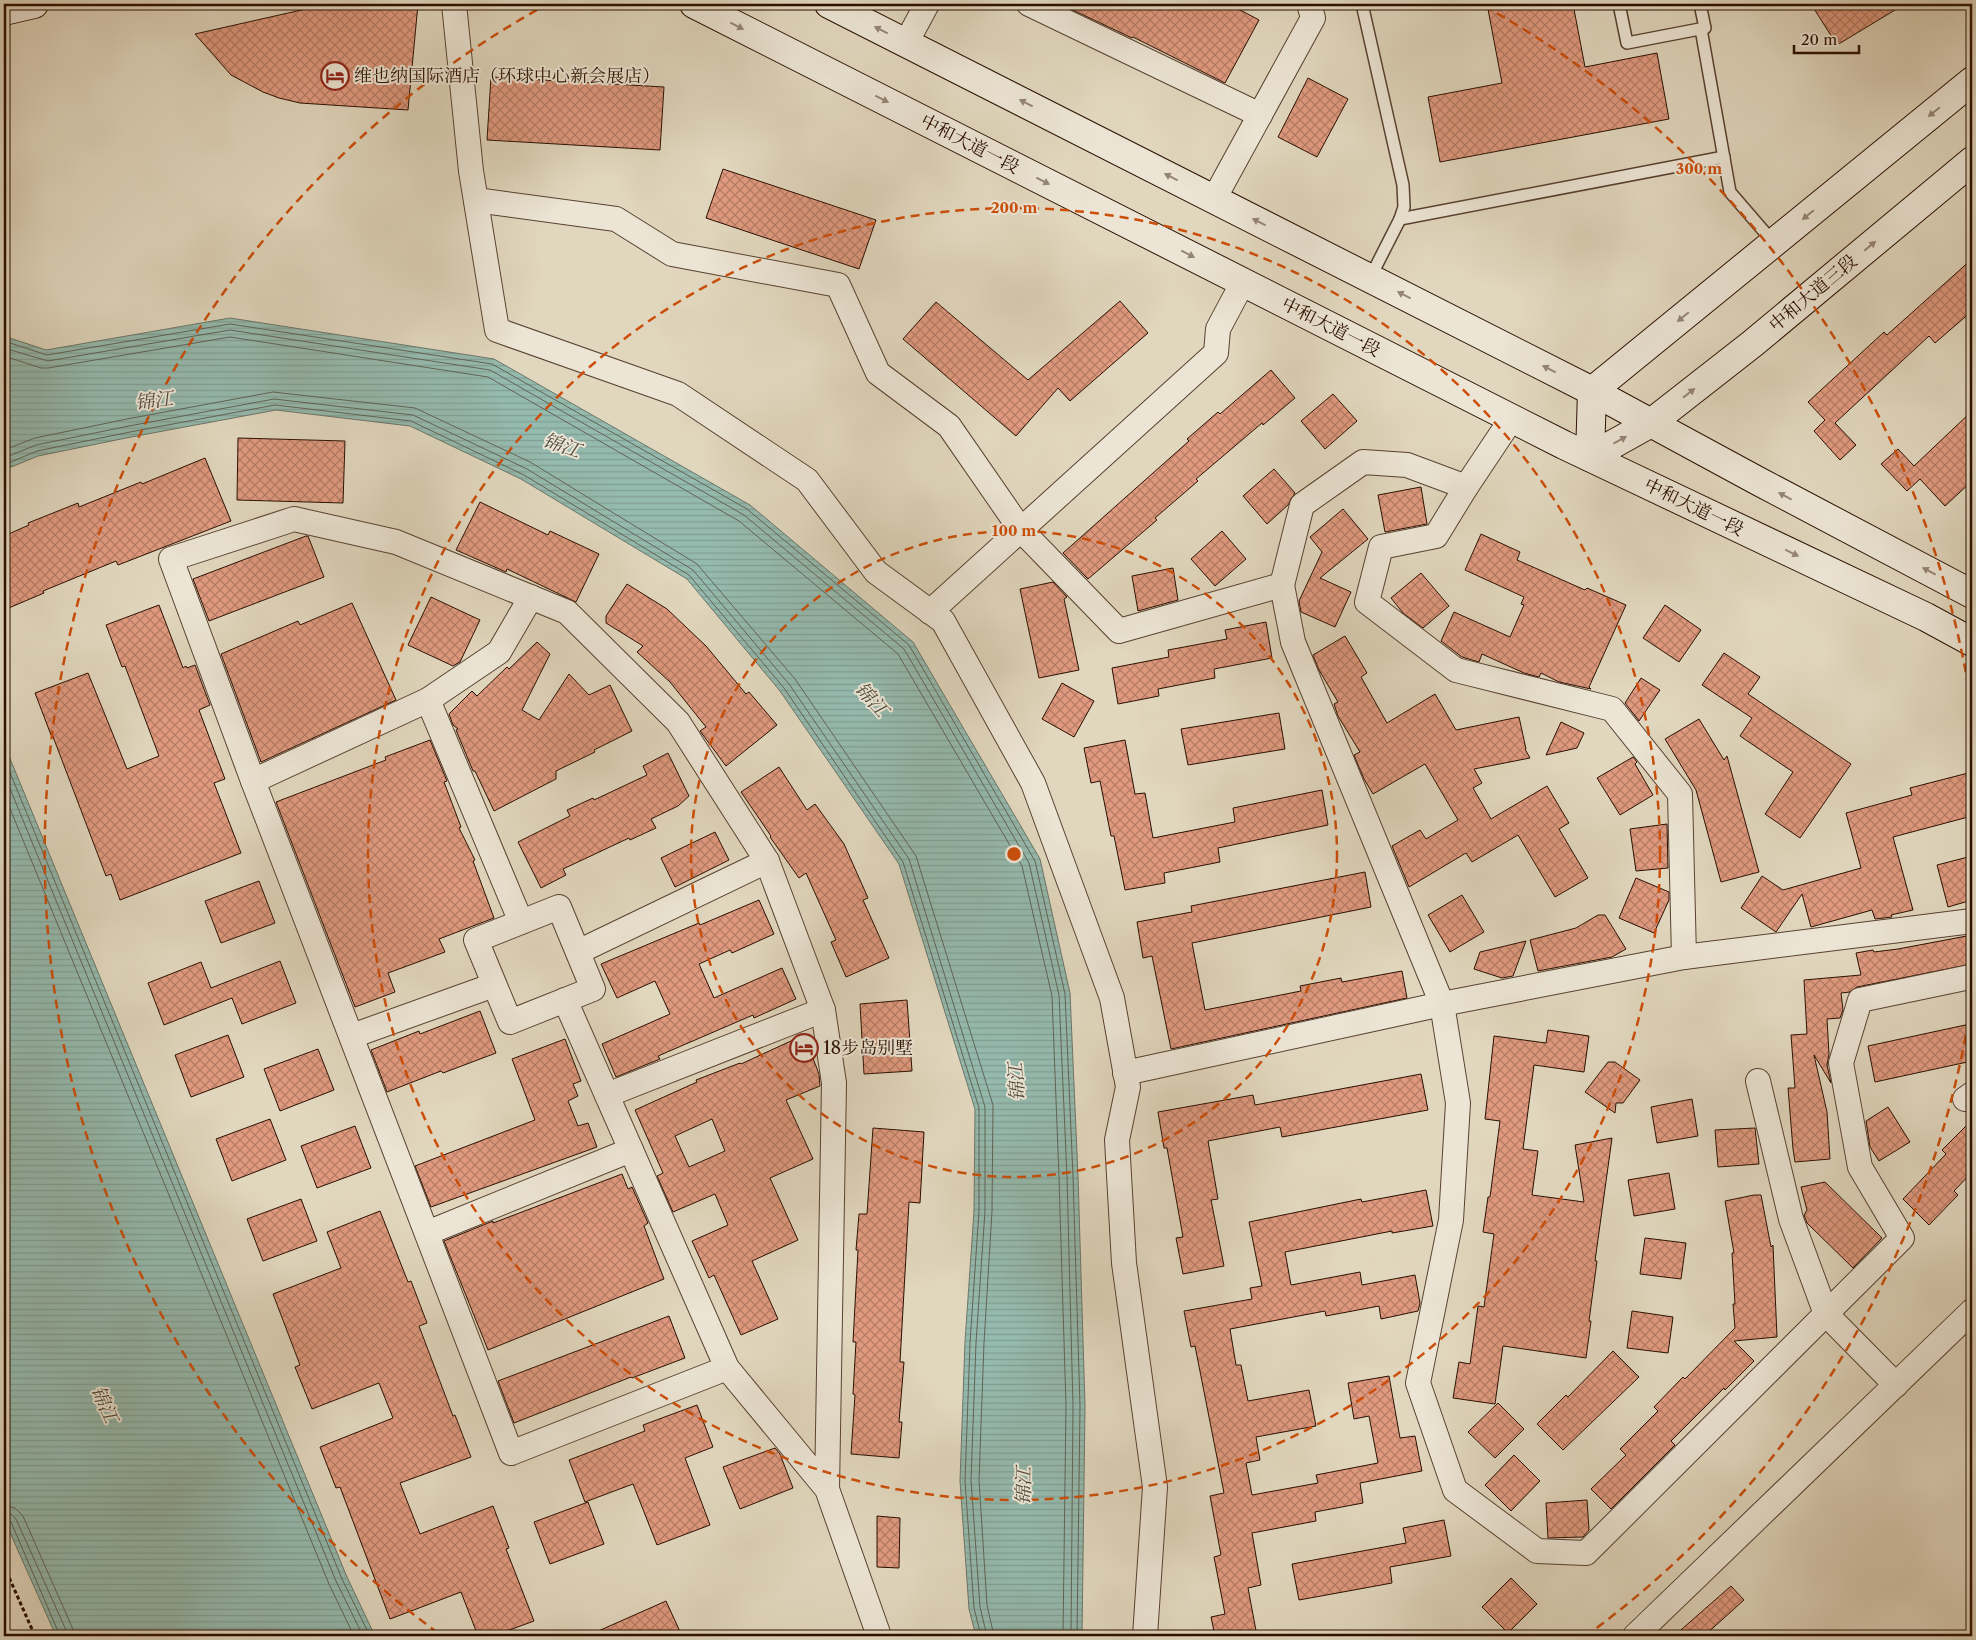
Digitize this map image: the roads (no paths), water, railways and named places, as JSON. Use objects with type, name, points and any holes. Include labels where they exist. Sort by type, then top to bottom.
[{"type":"main road","points":[[4,11],[34,4]]},
{"type":"main road","name":"中和大道一段","points":[[694,4],[1590,457],[1926,618],[1972,642]]},
{"type":"main road","points":[[829,4],[1592,391],[1972,594]]},
{"type":"main road","points":[[1590,457],[1592,391],[1972,81]]},
{"type":"main road","name":"中和大道三段","points":[[1590,457],[1651,423],[1752,344],[1972,161]]},
{"type":"street","points":[[454,4],[471,172],[497,330],[678,394],[807,480],[876,572],[942,622],[1033,783],[1112,998],[1128,1086],[1117,1140],[1124,1263],[1155,1488],[1145,1636]]},
{"type":"street","points":[[906,43],[927,4]]},
{"type":"street","points":[[1029,4],[1260,114]]},
{"type":"street","points":[[1214,199],[1313,18],[1310,4]]},
{"type":"street","points":[[476,200],[616,219],[672,254],[838,285],[878,374],[949,426],[1021,530],[1119,631],[1282,585]]},
{"type":"street","points":[[930,612],[1216,353],[1218,329],[1243,282]]},
{"type":"street","points":[[1512,418],[1436,536],[1381,547],[1367,602],[1456,670],[1612,709],[1680,794],[1684,957]]},
{"type":"street","points":[[1466,487],[1408,465],[1363,462],[1302,504],[1282,585],[1293,642],[1442,1004],[1458,1103],[1451,1220],[1418,1383],[1455,1490],[1537,1551],[1586,1553],[1902,1238],[1860,1166],[1840,1063],[1860,1000],[1970,976],[1972,980]]},
{"type":"street","points":[[727,1368],[511,1453],[253,781],[171,559],[294,519],[396,542],[567,612],[678,722],[767,861],[823,1010],[834,1083],[826,1489]]},
{"type":"street","points":[[253,781],[428,700],[498,652],[531,597]]},
{"type":"street","points":[[428,700],[521,922]]},
{"type":"street","points":[[578,952],[767,861]]},
{"type":"street","points":[[559,907],[578,952],[593,989],[510,1022],[476,940],[559,907]]},
{"type":"street","points":[[1125,1073],[1442,1004],[1684,957],[1972,921]]},
{"type":"street","points":[[352,1036],[494,985]]},
{"type":"street","points":[[565,1000],[727,1368],[826,1489],[879,1636]]},
{"type":"street","points":[[607,1095],[823,1010]]},
{"type":"street","points":[[1758,1081],[1790,1219],[1826,1314],[1896,1385]]},
{"type":"street","points":[[427,1233],[631,1150]]},
{"type":"street","points":[[1635,1636],[1972,1311]]},
{"type":"lane","points":[[1362,4],[1403,185],[1404,207],[1400,219],[1370,278]]},
{"type":"lane","points":[[1619,4],[1627,44],[1705,28],[1700,4]]},
{"type":"lane","points":[[1701,29],[1730,192],[1774,243]]},
{"type":"lane","points":[[1400,219],[1724,157]]},
{"type":"water","name":"锦江","points":[[230,318],[494,359],[750,505],[913,642],[1040,859],[1070,993],[1085,1406],[1082,1636],[976,1636],[969,1609],[960,1481],[965,1342],[974,1211],[975,1109],[899,864],[780,691],[687,579],[521,479],[410,426],[276,410],[38,456],[4,470],[4,336],[46,350]]},
{"type":"water","name":"锦江","points":[[4,744],[347,1577],[375,1636],[56,1636],[4,1519]]},
{"type":"place","name":"维也纳国际酒店（环球中心新会展店）","points":[[335,76]]},
{"type":"place","name":"18步岛别墅","points":[[804,1048]]}]
